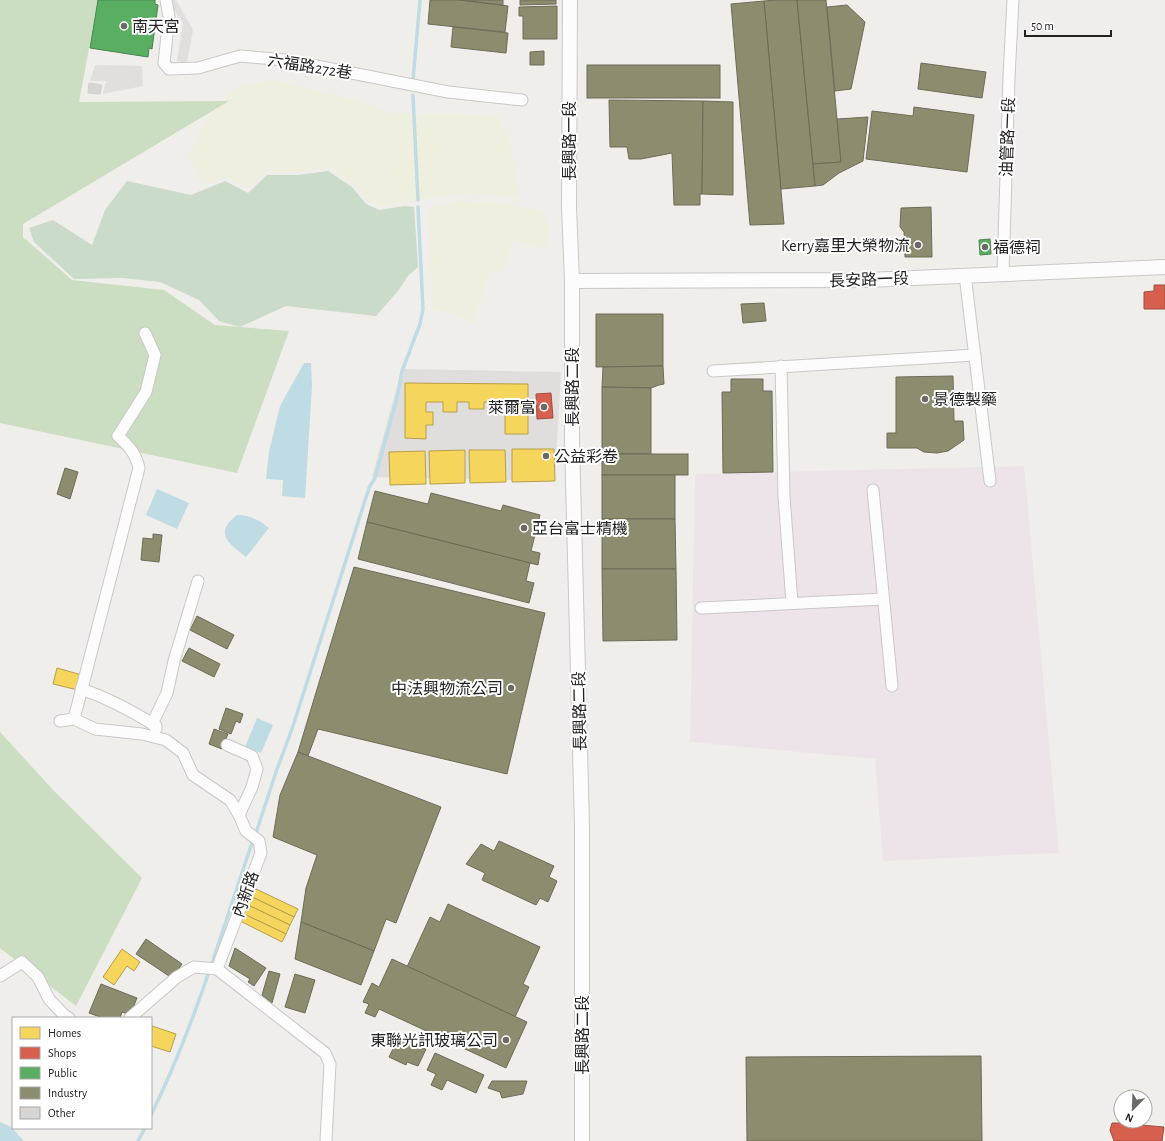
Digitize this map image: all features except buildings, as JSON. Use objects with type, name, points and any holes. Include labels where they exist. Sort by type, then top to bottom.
[{"type":"street","name":"六福路272巷","points":[[166,0],[169,17],[164,63],[169,69],[198,68],[240,56],[286,60],[448,92],[522,100]]},
{"type":"street","name":"長興路一段","points":[[570,0],[569,207],[572,281]]},
{"type":"street","name":"油管路一段","points":[[1003,273],[1013,0]]},
{"type":"street","name":"長安路一段","points":[[572,281],[867,280],[1165,267]]},
{"type":"street","points":[[965,275],[990,481]]},
{"type":"street","name":"長興路二段","points":[[572,281],[572,442],[582,826],[582,1141]]},
{"type":"street","points":[[60,721],[74,719],[139,468],[136,456],[128,445],[118,436],[146,392],[155,355],[145,333]]},
{"type":"street","points":[[713,371],[975,355]]},
{"type":"street","points":[[781,366],[784,496],[792,603]]},
{"type":"street","points":[[873,490],[892,686]]},
{"type":"street","points":[[152,724],[167,693],[174,661],[198,581]]},
{"type":"street","points":[[701,608],[883,599]]},
{"type":"street","points":[[81,689],[99,695],[137,714],[156,726],[160,739]]},
{"type":"street","name":"內新路","points":[[74,719],[94,729],[142,734],[166,740],[183,753],[193,775],[230,800],[246,831],[259,841],[261,853],[217,969]]},
{"type":"street","points":[[227,745],[252,756],[257,768],[252,787],[239,815]]},
{"type":"street","points":[[0,976],[22,962],[38,977],[49,999],[68,1017]]},
{"type":"street","points":[[131,1017],[177,977],[194,967],[217,969],[325,1053],[330,1064],[326,1141]]},
{"type":"shaded area","points":[[170,0],[176,0],[193,30],[187,63],[177,61],[183,23],[171,5]]},
{"type":"shaded area","points":[[95,65],[142,66],[143,86],[103,94],[106,81],[90,81]]},
{"type":"shaded area","points":[[402,369],[561,372],[555,481],[372,477]]},
{"type":"shaded area","points":[[1024,466],[1059,853],[883,861],[875,759],[690,742],[695,474]]},
{"type":"green space","points":[[0,0],[98,0],[79,102],[229,101],[23,224],[23,237],[72,280],[164,290],[215,325],[289,331],[237,473],[0,423]]},
{"type":"green space","points":[[273,80],[356,100],[392,113],[498,116],[509,138],[520,197],[467,193],[379,206],[367,200],[354,184],[327,167],[296,172],[265,172],[248,189],[226,177],[204,185],[189,156],[208,116],[238,86]]},
{"type":"green space","points":[[328,171],[352,187],[366,204],[379,210],[405,206],[414,207],[418,267],[408,276],[398,291],[376,316],[286,306],[240,327],[219,321],[199,300],[160,282],[122,278],[74,279],[34,242],[29,228],[53,220],[92,245],[105,210],[127,181],[191,195],[225,181],[248,193],[267,175],[298,175]]},
{"type":"green space","points":[[464,201],[505,204],[545,212],[550,231],[545,249],[514,239],[502,272],[491,269],[473,323],[452,313],[432,309],[427,212],[433,206]]},
{"type":"green space","points":[[0,732],[55,792],[142,878],[76,1006],[0,948]]},
{"type":"water","points":[[304,363],[311,363],[312,386],[305,498],[282,496],[283,480],[266,479],[269,452],[280,406]]},
{"type":"water","points":[[157,489],[189,503],[177,529],[146,515]]},
{"type":"water","points":[[237,515],[254,518],[269,528],[246,557],[229,543],[226,538],[226,527]]},
{"type":"water","points":[[257,718],[273,725],[261,753],[245,747]]},
{"type":"water","points":[[0,1122],[11,1127],[24,1141],[0,1141]]},
{"type":"waterway","points":[[413,80],[420,0]]},
{"type":"waterway","points":[[413,95],[418,200]]},
{"type":"waterway","points":[[256,833],[293,726],[369,488],[375,478],[397,398],[402,371],[420,324],[423,309],[418,207]]},
{"type":"waterway","points":[[152,1113],[181,1049],[194,1015],[252,843]]},
{"type":"waterway","points":[[138,1141],[144,1129]]},
{"type":"place","name":"南天宮","points":[[124,26]]},
{"type":"place","name":"Kerry嘉里大榮物流","points":[[918,245]]},
{"type":"place","name":"福德祠","points":[[985,247]]},
{"type":"place","name":"景德製藥","points":[[925,399]]},
{"type":"place","name":"萊爾富","points":[[544,407]]},
{"type":"place","name":"公益彩卷","points":[[546,456]]},
{"type":"place","name":"亞台富士精機","points":[[524,528]]},
{"type":"place","name":"中法興物流公司","points":[[511,688]]},
{"type":"place","name":"東聯光訊玻璃公司","points":[[506,1040]]}]
